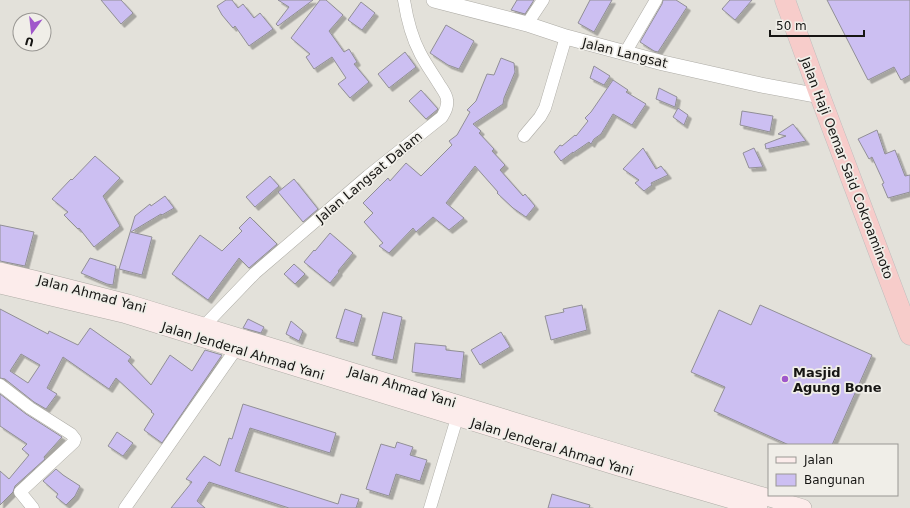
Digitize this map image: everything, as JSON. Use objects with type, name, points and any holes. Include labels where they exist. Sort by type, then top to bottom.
[{"type":"highway","name":"Jalan Haji Oemar Said Cokroaminoto","points":[[785,0],[820,96],[906,314]]},
{"type":"main road","name":"Jalan Ahmad Yani","points":[[0,272],[128,302],[578,441],[623,461],[803,508]]},
{"type":"main road","name":"Jalan Jenderal Ahmad Yani","points":[[0,285],[124,314],[457,418],[623,461],[759,508]]},
{"type":"street","name":"Jalan Langsat Dalam","points":[[204,326],[255,273],[368,176],[445,113],[447,99],[414,41],[407,19],[404,0]]},
{"type":"street","name":"Jalan Langsat","points":[[434,0],[527,24],[566,37],[663,63],[761,85],[820,96]]},
{"type":"street","points":[[527,24],[543,0]]},
{"type":"street","points":[[624,52],[656,0]]},
{"type":"street","points":[[524,136],[540,118],[545,108],[566,37]]},
{"type":"street","points":[[129,506],[236,349]]},
{"type":"street","points":[[0,385],[33,410],[71,434],[75,439],[74,442],[20,492],[33,508]]},
{"type":"street","points":[[430,508],[457,418]]},
{"type":"building","points":[[101,0],[121,0],[133,13],[121,24]]},
{"type":"building","points":[[226,0],[232,0],[238,8],[243,4],[254,18],[260,13],[273,29],[249,46],[235,26],[233,28],[222,15],[217,6]]},
{"type":"building","points":[[278,0],[313,0],[278,26],[276,24],[289,7]]},
{"type":"building","points":[[320,0],[326,0],[343,15],[329,31],[344,52],[349,49],[357,62],[354,64],[369,82],[350,98],[338,84],[346,78],[332,57],[314,69],[306,57],[310,54],[291,38]]},
{"type":"building","points":[[517,0],[534,0],[525,14],[511,10]]},
{"type":"building","points":[[590,0],[612,0],[594,32],[578,23]]},
{"type":"building","points":[[663,0],[676,0],[687,7],[658,52],[640,42]]},
{"type":"building","points":[[730,0],[752,0],[735,20],[722,9]]},
{"type":"building","points":[[827,0],[910,0],[910,75],[901,80],[894,67],[868,80]]},
{"type":"building","points":[[361,2],[375,13],[362,30],[348,20]]},
{"type":"building","points":[[446,25],[474,41],[459,69],[448,65],[430,53]]},
{"type":"building","points":[[405,52],[416,67],[389,88],[378,74]]},
{"type":"building","points":[[501,58],[514,63],[515,72],[503,104],[473,124],[481,131],[479,133],[494,149],[492,151],[505,165],[500,170],[523,196],[525,194],[535,206],[526,217],[513,208],[497,193],[498,192],[475,166],[446,203],[464,218],[449,230],[433,217],[416,232],[413,228],[389,253],[379,246],[383,243],[364,222],[373,213],[363,203],[388,178],[390,181],[406,163],[421,176],[452,145],[449,141],[457,135],[470,112],[467,110],[476,101],[487,74],[494,75]]},
{"type":"building","points":[[594,66],[610,76],[604,85],[590,78]]},
{"type":"building","points":[[613,80],[628,90],[626,92],[646,104],[632,125],[613,114],[601,134],[594,139],[591,144],[589,142],[561,161],[554,152],[560,145],[562,146],[575,135],[576,136],[588,121],[585,118],[591,112]]},
{"type":"building","points":[[659,88],[677,97],[675,107],[656,99]]},
{"type":"building","points":[[421,90],[438,109],[426,119],[409,101]]},
{"type":"building","points":[[678,108],[688,115],[684,125],[673,117]]},
{"type":"building","points":[[742,111],[773,116],[770,132],[740,125]]},
{"type":"building","points":[[793,124],[806,141],[766,149],[765,144],[786,136],[778,134]]},
{"type":"building","points":[[877,130],[885,154],[895,150],[905,176],[910,175],[910,192],[888,198],[882,184],[884,183],[872,157],[869,159],[858,139]]},
{"type":"building","points":[[643,148],[656,169],[661,166],[668,175],[651,183],[652,185],[644,191],[635,183],[639,180],[623,169]]},
{"type":"building","points":[[754,148],[763,167],[749,168],[743,153]]},
{"type":"building","points":[[95,156],[120,178],[103,196],[120,226],[94,247],[79,228],[78,229],[64,215],[68,212],[52,199]]},
{"type":"building","points":[[270,176],[279,186],[255,207],[246,197]]},
{"type":"building","points":[[294,179],[318,209],[303,222],[278,192]]},
{"type":"building","points":[[165,196],[174,208],[131,232],[152,237],[142,275],[119,269],[135,216],[150,204],[151,206]]},
{"type":"building","points":[[250,217],[277,244],[249,268],[239,258],[208,300],[172,274],[200,235],[222,251],[242,231],[239,228]]},
{"type":"building","points":[[0,225],[34,232],[25,266],[0,261]]},
{"type":"building","points":[[330,233],[353,253],[330,283],[304,262]]},
{"type":"building","points":[[90,258],[116,266],[113,285],[81,273]]},
{"type":"building","points":[[294,264],[305,274],[295,284],[284,274]]},
{"type":"building","points":[[582,305],[587,330],[551,340],[545,316],[564,312],[563,309]]},
{"type":"building","name":"Masjid Agung Bone","points":[[760,305],[872,355],[832,444],[787,444],[714,411],[725,387],[691,372],[719,310],[751,325]]},
{"type":"building","points":[[0,309],[48,334],[49,331],[78,345],[90,328],[131,357],[128,361],[151,385],[170,355],[192,371],[205,350],[222,355],[162,443],[144,430],[154,414],[151,412],[152,411],[116,378],[109,389],[63,357],[47,388],[57,394],[46,409],[34,402],[5,379],[0,378]],"holes":[[[21,354],[40,365],[28,383],[10,371]]]},
{"type":"building","points":[[345,309],[362,315],[354,343],[336,338]]},
{"type":"building","points":[[383,312],[402,317],[393,360],[372,355]]},
{"type":"building","points":[[248,319],[264,327],[261,333],[243,328]]},
{"type":"building","points":[[291,321],[303,331],[299,341],[286,334]]},
{"type":"building","points":[[501,332],[510,347],[480,365],[471,350]]},
{"type":"building","points":[[415,343],[446,346],[446,350],[464,352],[461,379],[412,372]]},
{"type":"building","points":[[0,394],[26,414],[62,437],[44,457],[45,459],[15,486],[13,492],[0,505],[0,471],[9,479],[29,455],[22,449],[27,444],[0,426]]},
{"type":"building","points":[[243,404],[336,433],[330,453],[250,428],[235,471],[338,504],[341,494],[359,499],[356,508],[289,508],[209,482],[197,501],[205,508],[171,508],[192,482],[186,479],[204,456],[220,466],[229,438],[232,439]]},
{"type":"building","points":[[117,432],[133,443],[123,456],[108,446]]},
{"type":"building","points":[[397,442],[413,447],[410,455],[427,460],[420,481],[396,474],[389,496],[366,489],[381,444],[395,448]]},
{"type":"building","points":[[56,469],[80,486],[75,496],[66,505],[56,497],[58,494],[43,481]]},
{"type":"building","points":[[552,494],[590,505],[589,508],[548,508]]},
{"type":"place","name":"Masjid Agung Bone","points":[[785,379]]}]
